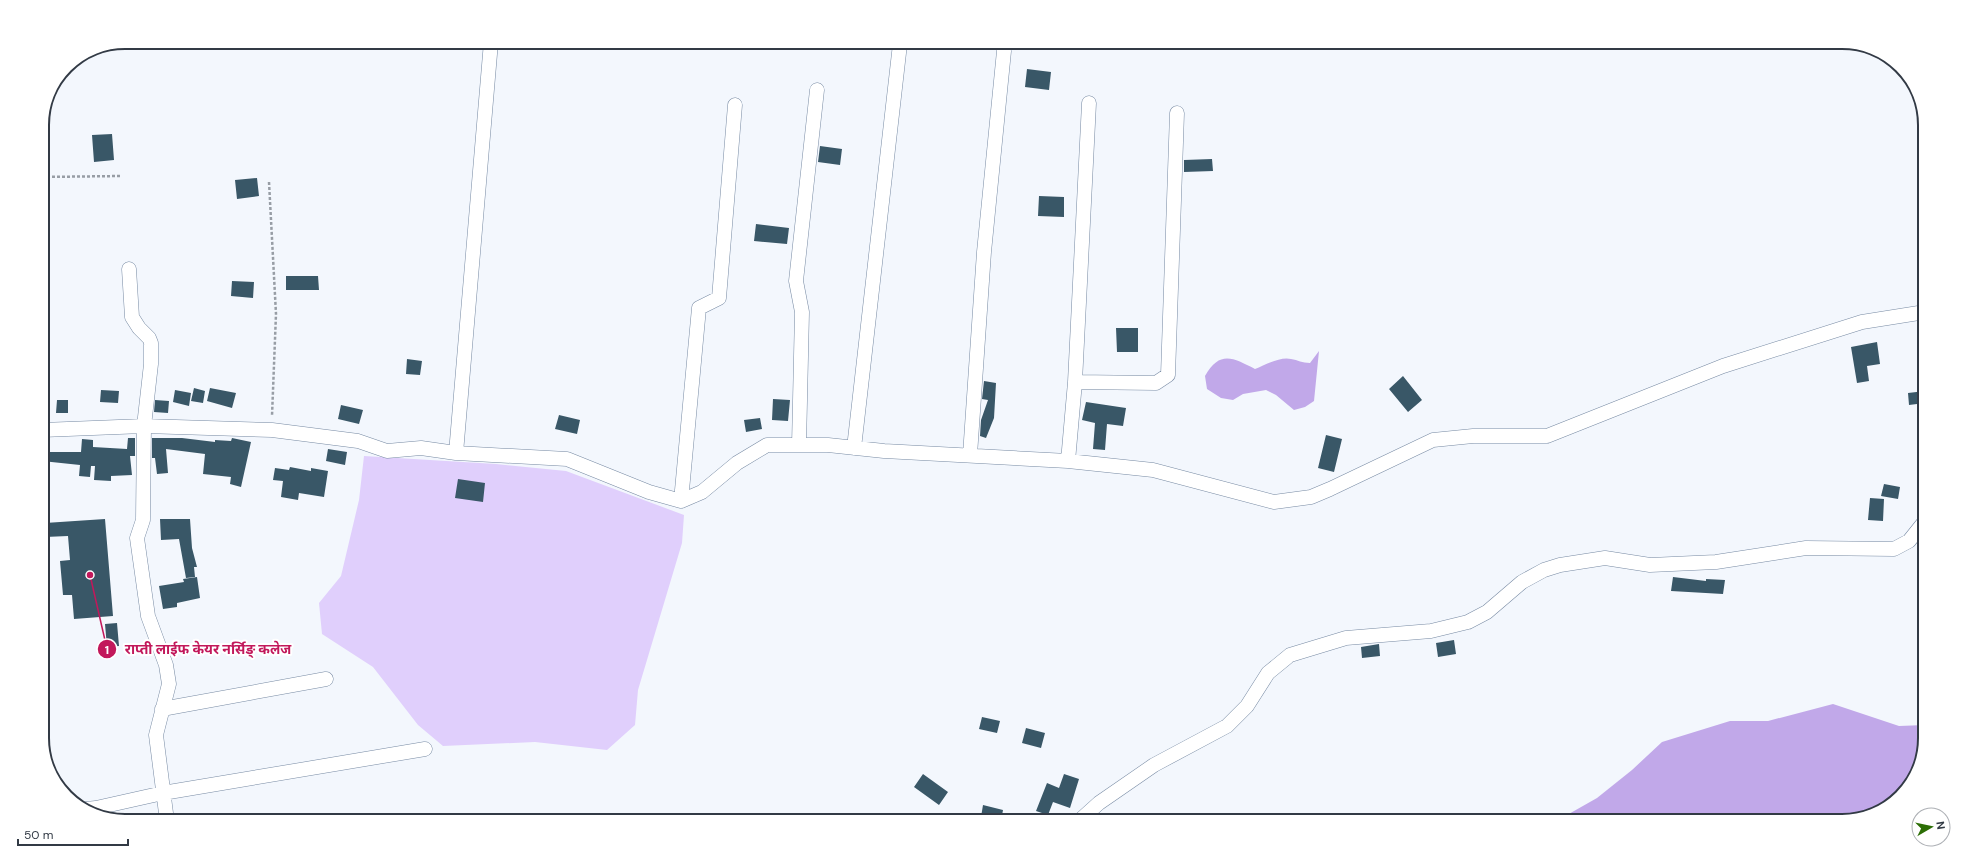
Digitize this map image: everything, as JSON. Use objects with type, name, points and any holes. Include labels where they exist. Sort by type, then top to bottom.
[{"type":"street","points":[[456,453],[490,49]]},
{"type":"street","points":[[854,448],[899,49]]},
{"type":"street","points":[[970,455],[984,252],[1004,51]]},
{"type":"street","points":[[799,445],[802,312],[796,281],[817,90]]},
{"type":"street","points":[[1068,461],[1075,382],[1089,103]]},
{"type":"street","points":[[681,501],[699,308],[719,298],[735,105]]},
{"type":"street","points":[[1075,382],[1156,383],[1168,374],[1177,113]]},
{"type":"street","points":[[129,269],[132,317],[139,328],[149,338],[151,343],[151,364],[144,426],[143,520],[136,538],[148,616],[166,665],[168,684],[156,735],[166,814]]},
{"type":"street","points":[[49,430],[144,426],[272,430],[358,441],[387,450],[421,448],[456,453],[567,459],[649,492],[681,501],[702,492],[737,463],[767,446],[828,445],[884,451],[1068,461],[1153,470],[1274,502],[1311,497],[1433,440],[1472,436],[1547,436],[1723,366],[1862,322],[1918,313]]},
{"type":"street","points":[[1087,814],[1099,803],[1154,765],[1227,726],[1247,706],[1268,673],[1290,655],[1346,638],[1431,630],[1468,622],[1487,612],[1522,582],[1544,570],[1560,565],[1605,558],[1650,565],[1716,562],[1806,548],[1894,549],[1909,541],[1918,530]]},
{"type":"street","points":[[162,709],[326,679]]},
{"type":"street","points":[[96,808],[163,793],[426,749]]},
{"type":"path","points":[[49,177],[120,176]]},
{"type":"path","points":[[269,182],[276,314],[272,430]]},
{"type":"shaded area","points":[[1319,351],[1314,401],[1305,407],[1294,410],[1276,395],[1266,390],[1243,394],[1233,400],[1221,398],[1207,389],[1205,376],[1216,362],[1222,359],[1240,362],[1255,369],[1273,361],[1287,358],[1310,363]]},
{"type":"shaded area","points":[[364,456],[496,464],[566,471],[684,515],[682,543],[638,690],[635,725],[607,750],[535,742],[443,746],[418,725],[373,667],[322,634],[319,603],[341,576],[359,500]]},
{"type":"shaded area","points":[[1833,704],[1899,726],[1918,725],[1917,752],[1912,767],[1905,780],[1892,795],[1875,806],[1856,813],[1569,814],[1597,798],[1632,770],[1662,742],[1730,721],[1768,721]]},
{"type":"building","points":[[1027,69],[1051,72],[1049,90],[1025,87]]},
{"type":"building","points":[[112,134],[114,160],[94,162],[92,135]]},
{"type":"building","points":[[820,146],[842,149],[840,165],[818,162]]},
{"type":"building","points":[[1212,159],[1213,171],[1184,172],[1184,160]]},
{"type":"building","points":[[257,178],[259,196],[237,199],[235,180]]},
{"type":"building","points":[[1039,196],[1064,197],[1064,217],[1038,216]]},
{"type":"building","points":[[756,224],[789,228],[787,244],[754,241]]},
{"type":"building","points":[[286,276],[318,276],[319,290],[286,290]]},
{"type":"building","points":[[232,281],[254,282],[253,298],[231,296]]},
{"type":"building","points":[[1116,328],[1138,328],[1138,352],[1117,352]]},
{"type":"building","points":[[1877,342],[1880,364],[1867,366],[1869,381],[1857,383],[1851,347]]},
{"type":"building","points":[[407,359],[422,361],[420,375],[406,374]]},
{"type":"building","points":[[1403,376],[1422,400],[1408,412],[1389,389]]},
{"type":"building","points":[[984,381],[996,383],[994,418],[986,438],[980,436],[981,420],[988,400],[982,399]]},
{"type":"building","points":[[194,388],[205,391],[203,403],[191,401]]},
{"type":"building","points":[[210,388],[236,393],[232,408],[207,401]]},
{"type":"building","points":[[101,390],[119,391],[118,403],[100,402]]},
{"type":"building","points":[[175,390],[191,393],[189,406],[173,402]]},
{"type":"building","points":[[1918,392],[1918,404],[1909,405],[1908,393]]},
{"type":"building","points":[[773,399],[790,400],[788,421],[772,420]]},
{"type":"building","points":[[57,400],[68,400],[68,413],[56,413]]},
{"type":"building","points":[[155,400],[169,401],[168,413],[154,412]]},
{"type":"building","points":[[1086,402],[1126,408],[1123,426],[1107,424],[1105,450],[1093,449],[1095,423],[1082,420]]},
{"type":"building","points":[[341,405],[363,410],[359,424],[338,419]]},
{"type":"building","points":[[559,415],[580,420],[577,434],[555,429]]},
{"type":"building","points":[[760,418],[762,429],[746,432],[744,420]]},
{"type":"building","points":[[1326,435],[1342,439],[1334,472],[1318,468]]},
{"type":"building","points":[[128,438],[135,438],[135,456],[130,456],[132,475],[111,476],[111,481],[94,480],[95,466],[91,466],[90,477],[79,476],[80,465],[49,462],[49,452],[81,452],[82,439],[93,440],[93,447],[127,449]]},
{"type":"building","points":[[152,438],[182,438],[215,442],[215,440],[231,441],[232,438],[251,442],[241,487],[230,484],[231,477],[203,474],[205,454],[166,449],[168,473],[157,474],[155,458],[152,458]]},
{"type":"building","points":[[328,449],[347,452],[345,465],[326,461]]},
{"type":"building","points":[[290,467],[311,471],[311,468],[328,471],[324,497],[299,493],[298,500],[281,497],[283,481],[273,480],[275,468],[289,470]]},
{"type":"building","points":[[458,479],[485,483],[483,502],[455,498]]},
{"type":"building","points":[[1884,484],[1900,487],[1898,499],[1881,496]]},
{"type":"building","points":[[1870,498],[1884,499],[1883,521],[1868,520]]},
{"type":"building","points":[[105,519],[113,616],[74,619],[72,595],[63,595],[60,561],[70,560],[68,536],[49,537],[49,523]]},
{"type":"building","points":[[160,519],[190,519],[192,548],[197,567],[194,567],[195,577],[186,578],[179,539],[161,540]]},
{"type":"building","points":[[197,577],[200,598],[177,603],[177,607],[163,609],[159,586],[184,582],[183,579]]},
{"type":"building","points":[[1673,577],[1706,581],[1706,579],[1725,580],[1723,594],[1671,591]]},
{"type":"building","points":[[117,623],[119,646],[107,647],[105,624]]},
{"type":"building","points":[[1454,640],[1456,654],[1438,657],[1436,643]]},
{"type":"building","points":[[1379,644],[1380,656],[1362,658],[1361,647]]},
{"type":"building","points":[[982,717],[1000,721],[997,733],[979,729]]},
{"type":"building","points":[[1026,728],[1045,733],[1041,748],[1022,743]]},
{"type":"building","points":[[923,774],[948,792],[939,805],[914,787]]},
{"type":"building","points":[[1064,774],[1079,779],[1070,808],[1053,802],[1048,814],[1036,811],[1047,783],[1059,788]]},
{"type":"building","points":[[983,805],[1003,810],[1002,814],[982,814]]},
{"type":"place","name":"राप्ती लाईफ केयर नर्सिङ् कलेज","points":[[90,575]]}]
